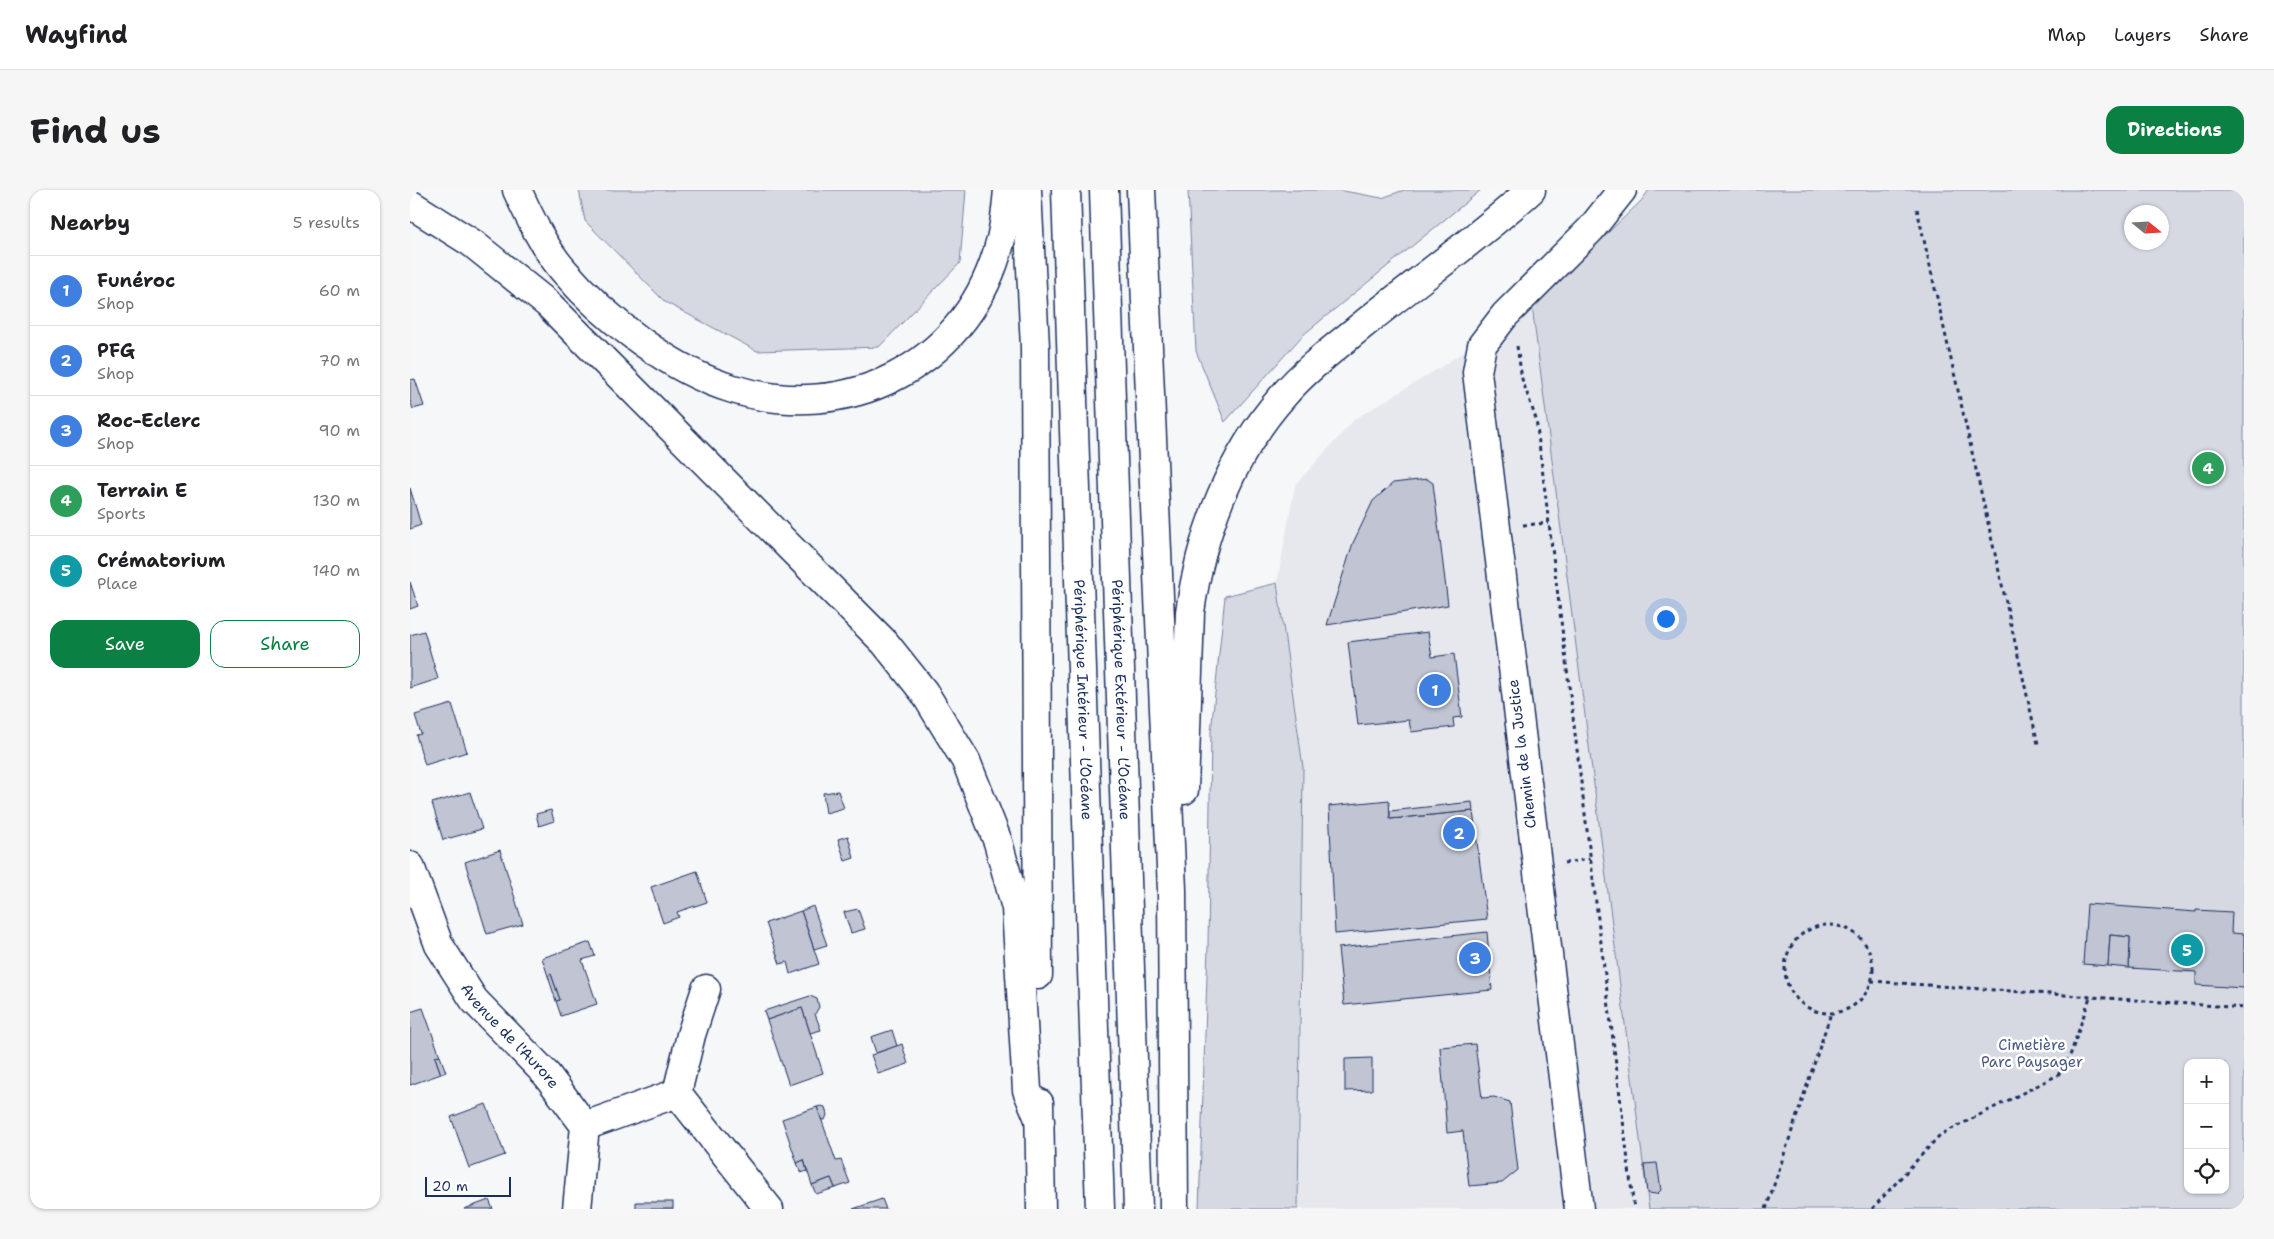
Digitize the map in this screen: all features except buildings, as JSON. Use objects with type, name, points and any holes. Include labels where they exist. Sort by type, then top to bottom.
[{"type":"main road","points":[[517,190],[530,218],[563,270],[607,313],[647,344],[670,359],[731,389],[756,396],[813,399],[845,395],[880,384],[903,374],[942,344],[975,303],[987,279],[997,254],[1005,224],[1008,190]]},
{"type":"main road","points":[[1028,190],[1035,347],[1041,1209]]},
{"type":"main road","name":"Périphérique Intérieur - L’Océane","points":[[1066,190],[1100,1209]]},
{"type":"main road","name":"Périphérique Extérieur - L’Océane","points":[[1104,190],[1138,1209]]},
{"type":"main road","points":[[1141,190],[1172,890],[1174,1209]]},
{"type":"main road","points":[[1172,890],[1182,858],[1190,612],[1194,584],[1207,531],[1236,464],[1268,414],[1308,371],[1531,190]]},
{"type":"main road","name":"Chemin de la Justice","points":[[1578,1209],[1477,372],[1482,345],[1512,309],[1591,229],[1622,190]]},
{"type":"main road","points":[[410,204],[472,243],[548,304],[885,643],[924,692],[966,761],[998,842],[1016,908],[1027,1090],[1040,1121]]},
{"type":"main road","name":"Avenue de l'Aurore","points":[[410,866],[439,945],[474,1000],[547,1075],[585,1126]]},
{"type":"main road","points":[[677,1093],[691,1035],[706,989]]},
{"type":"main road","points":[[577,1209],[585,1126],[677,1093]]},
{"type":"main road","points":[[677,1093],[769,1209]]},
{"type":"path","points":[[1917,209],[2038,744]]},
{"type":"path","points":[[1512,309],[1522,379],[1536,419],[1634,1209]]},
{"type":"path","points":[[1827,925],[1840,926],[1853,932],[1863,941],[1870,953],[1873,967],[1871,981],[1866,993],[1856,1003],[1844,1010],[1831,1013],[1817,1012],[1804,1006],[1794,996],[1787,984],[1785,971],[1786,957],[1792,945],[1801,934],[1813,928],[1827,925]]},
{"type":"path","points":[[1871,981],[2244,1008]]},
{"type":"path","points":[[1872,1209],[1940,1135],[2058,1075],[2070,1056],[2090,997]]},
{"type":"path","points":[[1766,1209],[1831,1013]]},
{"type":"shaded area","points":[[1532,306],[1649,1209],[1298,1209],[1302,983],[1277,583],[1295,485],[1355,419],[1441,367]]},
{"type":"green space","points":[[579,190],[966,190],[960,263],[879,347],[757,351],[665,302],[585,221]]},
{"type":"green space","points":[[1188,190],[1338,190],[1382,198],[1404,190],[1481,190],[1303,335],[1225,422],[1196,351]]},
{"type":"green space","name":"Cimetière Parc Paysager","points":[[1649,190],[2244,190],[2244,1209],[1649,1209],[1532,306],[1641,201]]},
{"type":"green space","points":[[1277,583],[1303,767],[1298,1209],[1199,1209],[1208,947],[1211,732],[1225,596]]},
{"type":"place","name":"Terrain E","points":[[2208,468]]},
{"type":"place","name":"Funéroc","points":[[1435,690]]},
{"type":"place","name":"PFG","points":[[1459,833]]},
{"type":"place","name":"Crématorium","points":[[2187,950]]},
{"type":"place","name":"Roc-Eclerc","points":[[1475,958]]}]
